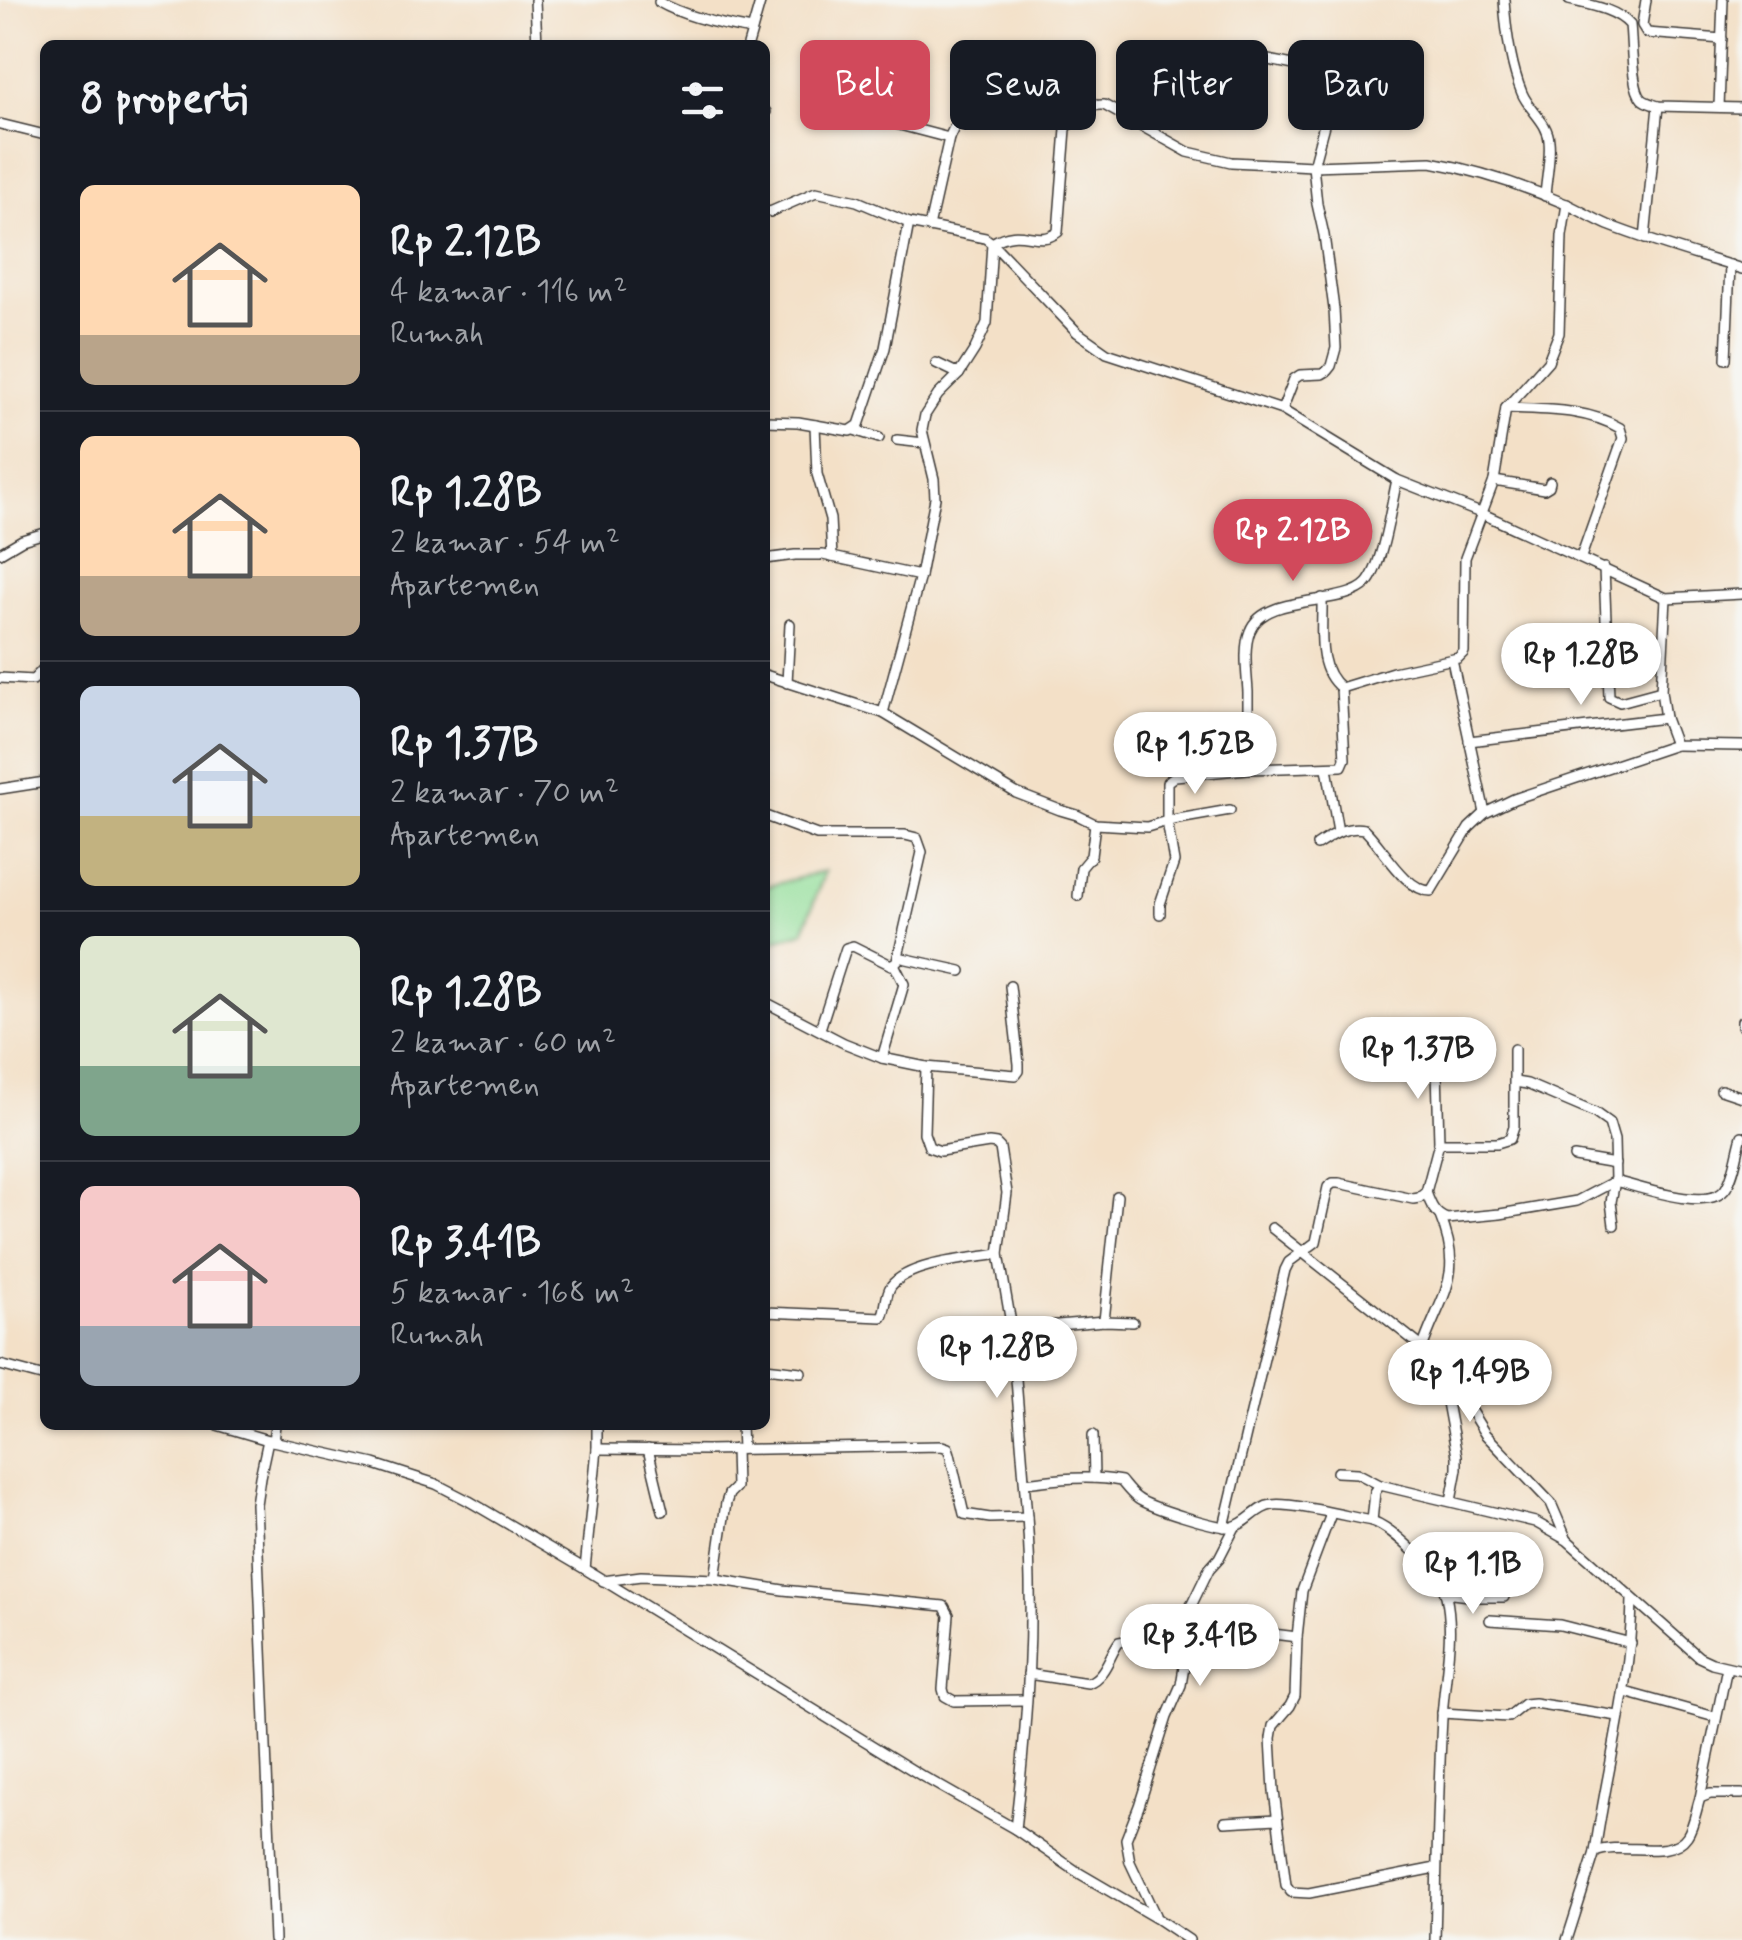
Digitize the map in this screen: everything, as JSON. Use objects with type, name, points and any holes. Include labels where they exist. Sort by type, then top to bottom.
[{"type":"street","points":[[535,0],[537,40]]},
{"type":"street","points":[[1504,0],[1515,74],[1550,142],[1545,196]]},
{"type":"street","points":[[1570,0],[1625,18],[1630,25],[1639,96],[1645,102],[1658,106],[1742,108]]},
{"type":"street","points":[[1646,0],[1642,25],[1646,33],[1722,38]]},
{"type":"street","points":[[1719,107],[1723,0]]},
{"type":"street","points":[[659,2],[752,30]]},
{"type":"street","points":[[749,40],[760,4]]},
{"type":"street","points":[[1268,61],[1308,67],[1336,80],[1313,166],[1334,308],[1336,348],[1331,366],[1322,374],[1294,379],[1282,410]]},
{"type":"street","points":[[1645,240],[1658,106]]},
{"type":"street","points":[[0,124],[40,134]]},
{"type":"street","points":[[919,130],[949,138]]},
{"type":"street","points":[[929,227],[953,130]]},
{"type":"street","points":[[992,242],[1012,234],[1042,239],[1058,232],[1066,130]]},
{"type":"street","points":[[1148,130],[1188,152],[1221,160],[1313,166],[1432,162],[1503,181],[1567,204],[1645,240],[1742,268]]},
{"type":"street","points":[[770,211],[816,192],[857,201],[910,223],[985,238],[1076,332],[1107,353],[1282,410],[1397,480],[1483,514],[1666,598],[1742,594]]},
{"type":"street","points":[[1341,688],[1392,672],[1452,660],[1464,652],[1465,558],[1494,481],[1506,408],[1548,361],[1558,334],[1567,204]]},
{"type":"street","points":[[854,430],[867,406],[885,348],[910,223]]},
{"type":"street","points":[[883,713],[920,576],[935,498],[922,430],[927,409],[959,374],[987,323],[992,242]]},
{"type":"street","points":[[1726,360],[1730,265]]},
{"type":"street","points":[[936,363],[959,374]]},
{"type":"street","points":[[1506,408],[1570,411],[1601,418],[1620,428],[1624,438],[1581,558]]},
{"type":"street","points":[[770,421],[854,430],[879,438]]},
{"type":"street","points":[[815,425],[817,474],[830,519],[832,557]]},
{"type":"street","points":[[897,440],[924,444]]},
{"type":"street","points":[[1248,769],[1248,634],[1274,610],[1359,589],[1371,577],[1397,480]]},
{"type":"street","points":[[1494,481],[1544,489],[1550,482]]},
{"type":"street","points":[[0,553],[40,535]]},
{"type":"street","points":[[770,558],[810,554],[920,576]]},
{"type":"street","points":[[1604,568],[1609,697],[1620,702],[1661,691]]},
{"type":"street","points":[[1322,598],[1323,662],[1332,682],[1341,688]]},
{"type":"street","points":[[1666,598],[1661,691],[1675,746]]},
{"type":"street","points":[[788,683],[790,624]]},
{"type":"street","points":[[1452,660],[1484,813]]},
{"type":"street","points":[[0,678],[33,680],[40,672]]},
{"type":"street","points":[[770,677],[883,713],[1016,793],[1095,824],[1147,827],[1230,810]]},
{"type":"street","points":[[1160,914],[1174,862],[1167,821],[1170,778],[1248,769],[1342,766],[1345,759],[1341,688]]},
{"type":"street","points":[[1469,742],[1665,718]]},
{"type":"street","points":[[1317,845],[1338,832],[1357,827],[1367,831],[1415,886],[1431,892],[1469,828],[1484,813],[1514,799],[1675,746],[1742,746]]},
{"type":"street","points":[[1327,768],[1338,832]]},
{"type":"street","points":[[0,789],[40,783]]},
{"type":"street","points":[[770,818],[816,835],[905,835],[922,844],[896,961],[904,984],[882,1058]]},
{"type":"street","points":[[1078,896],[1081,868],[1091,856],[1095,824]]},
{"type":"street","points":[[820,1029],[849,945],[896,961],[960,971]]},
{"type":"street","points":[[770,1004],[882,1058],[926,1067],[1016,1075],[1019,1064],[1010,986]]},
{"type":"street","points":[[1439,1143],[1497,1143],[1510,1139],[1514,1127],[1514,1049]]},
{"type":"street","points":[[926,1067],[924,1133],[928,1147],[940,1151],[996,1144],[1000,1148],[1007,1193],[999,1254],[1012,1329],[1032,1578],[1015,1828]]},
{"type":"street","points":[[1172,1654],[1178,1624],[1209,1569],[1220,1558],[1285,1270],[1289,1262],[1316,1242],[1328,1187],[1333,1183],[1413,1199],[1426,1192],[1439,1143],[1437,1070],[1388,1070]]},
{"type":"street","points":[[1514,1082],[1603,1117],[1613,1130],[1614,1225]]},
{"type":"street","points":[[1721,1090],[1742,1097]]},
{"type":"street","points":[[1440,1216],[1500,1214],[1578,1202],[1615,1181],[1698,1200],[1719,1196],[1727,1187],[1742,1136]]},
{"type":"street","points":[[1574,1157],[1615,1164]]},
{"type":"street","points":[[1426,1192],[1448,1237],[1452,1270],[1421,1355],[1446,1397],[1457,1456],[1451,1501]]},
{"type":"street","points":[[1104,1322],[1117,1196]]},
{"type":"street","points":[[1272,1228],[1445,1369],[1485,1434],[1551,1503],[1566,1540]]},
{"type":"street","points":[[770,1312],[882,1316],[887,1293],[894,1283],[916,1270],[999,1254]]},
{"type":"street","points":[[1012,1329],[1133,1322]]},
{"type":"street","points":[[0,1365],[40,1376]]},
{"type":"street","points":[[770,1369],[801,1372]]},
{"type":"street","points":[[234,1430],[374,1464],[436,1484],[1015,1828],[1189,1940]]},
{"type":"street","points":[[274,1430],[256,1504],[274,1940]]},
{"type":"street","points":[[584,1569],[597,1430]]},
{"type":"street","points":[[715,1579],[726,1502],[728,1494],[736,1488],[741,1430]]},
{"type":"street","points":[[1093,1435],[1094,1478]]},
{"type":"street","points":[[597,1449],[942,1446],[950,1454],[964,1514],[1027,1517]]},
{"type":"street","points":[[648,1449],[663,1511]]},
{"type":"street","points":[[1337,1472],[1535,1522],[1566,1540],[1699,1657],[1742,1670]]},
{"type":"street","points":[[1025,1483],[1094,1478],[1122,1481],[1136,1498],[1150,1506],[1230,1527],[1274,1504],[1372,1521],[1383,1525],[1433,1574],[1445,1592],[1448,1635],[1435,1940]]},
{"type":"street","points":[[1372,1521],[1375,1492],[1380,1485]]},
{"type":"street","points":[[1331,1514],[1302,1591],[1295,1696],[1273,1726],[1277,1818],[1286,1886],[1290,1892],[1310,1893],[1436,1868]]},
{"type":"street","points":[[603,1581],[641,1576],[715,1579],[782,1590],[944,1606],[949,1614],[945,1696],[954,1700],[1025,1700]]},
{"type":"street","points":[[1445,1592],[1476,1598],[1504,1597]]},
{"type":"street","points":[[1568,1940],[1595,1852],[1632,1643],[1632,1599]]},
{"type":"street","points":[[1490,1620],[1560,1624],[1632,1643]]},
{"type":"street","points":[[1225,1628],[1296,1637]]},
{"type":"street","points":[[1028,1674],[1071,1682],[1096,1680],[1119,1642],[1125,1641],[1172,1654],[1180,1660],[1184,1677],[1126,1839],[1138,1885],[1156,1918]]},
{"type":"street","points":[[1595,1852],[1613,1847],[1662,1850],[1687,1836],[1700,1798],[1727,1667]]},
{"type":"street","points":[[1624,1692],[1715,1717]]},
{"type":"street","points":[[1442,1713],[1508,1717],[1524,1704],[1534,1703],[1618,1716]]},
{"type":"street","points":[[1700,1798],[1710,1794],[1742,1794]]},
{"type":"street","points":[[1225,1822],[1277,1818]]},
{"type":"green space","points":[[825,871],[803,932],[770,942],[770,886]]}]
